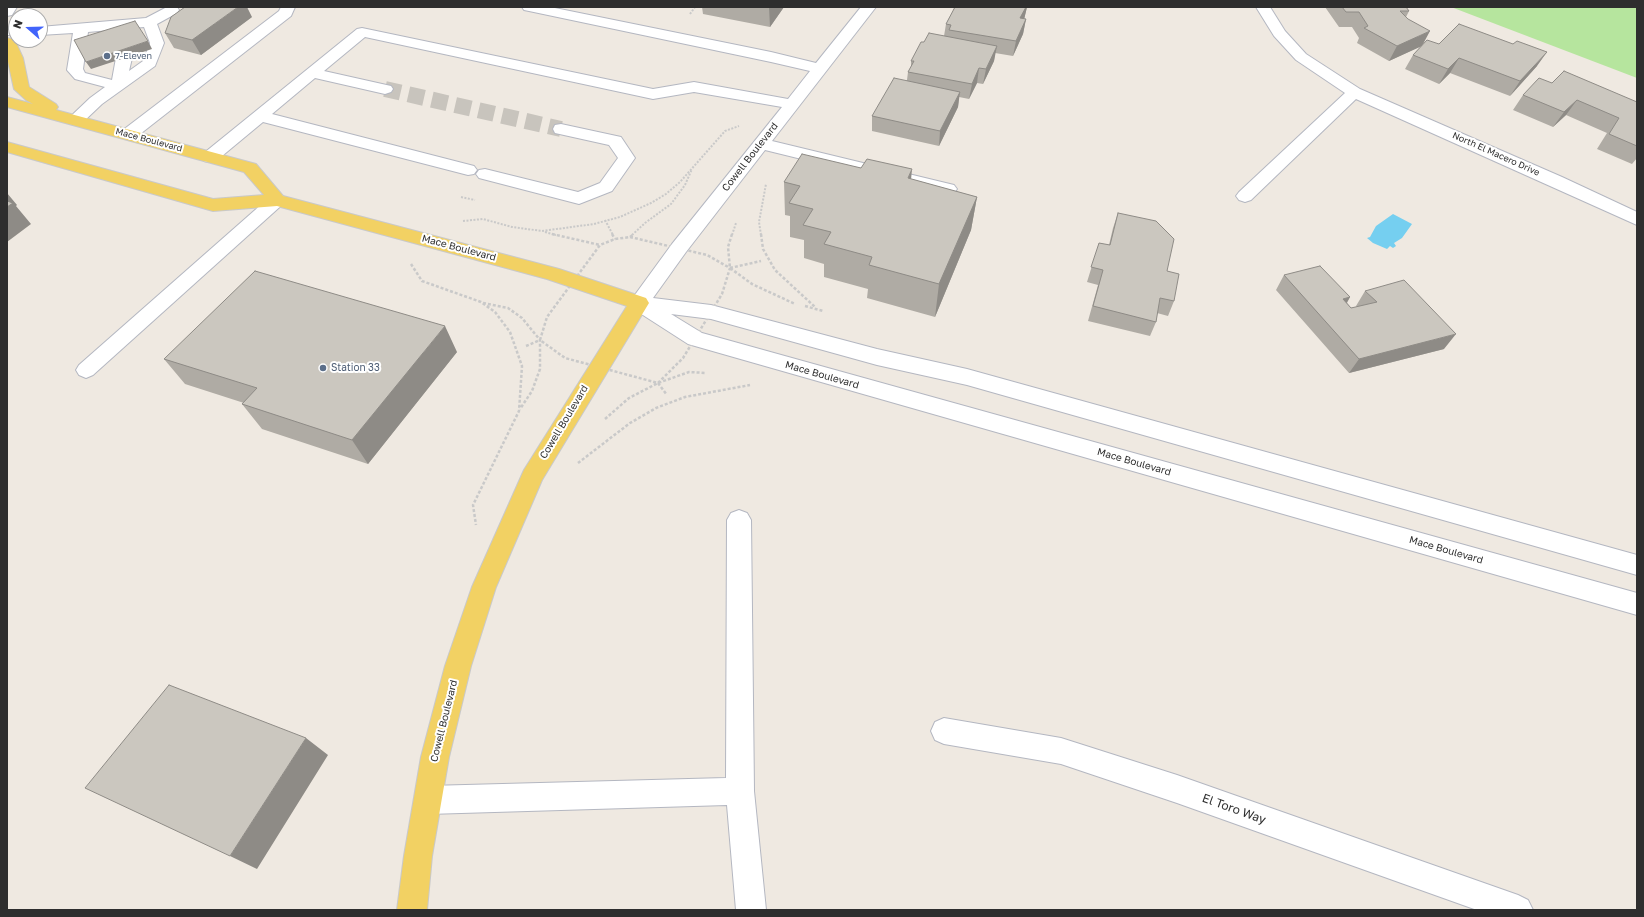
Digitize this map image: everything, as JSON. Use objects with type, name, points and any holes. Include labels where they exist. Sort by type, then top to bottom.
[{"type":"main road","points":[[7,42],[10,45],[15,58],[22,89],[32,97],[76,120]]},
{"type":"main road","name":"Mace Boulevard","points":[[7,102],[250,168],[277,200]]},
{"type":"main road","name":"Mace Boulevard","points":[[7,147],[213,206],[277,200],[390,229],[552,274],[639,303]]},
{"type":"main road","points":[[7,159],[43,157]]},
{"type":"main road","name":"Cowell Boulevard","points":[[412,910],[418,856],[435,757],[458,666],[484,587],[532,476],[639,303]]},
{"type":"street","points":[[7,12],[10,7]]},
{"type":"street","points":[[129,134],[286,13],[288,7]]},
{"type":"street","points":[[528,7],[771,57],[820,69]]},
{"type":"street","name":"Cowell Boulevard","points":[[639,303],[679,248],[869,7]]},
{"type":"street","name":"North El Macero Drive","points":[[1264,7],[1279,33],[1301,57],[1354,92],[1556,181],[1637,219]]},
{"type":"street","points":[[48,30],[81,28],[110,32],[149,22],[172,10]]},
{"type":"street","points":[[76,120],[96,101],[150,63],[157,43],[149,22]]},
{"type":"street","points":[[81,28],[76,70],[80,76],[118,86]]},
{"type":"street","points":[[210,157],[362,32],[654,94],[694,87],[792,104]]},
{"type":"street","points":[[118,86],[124,58]]},
{"type":"street","points":[[312,73],[385,89]]},
{"type":"street","points":[[1245,196],[1354,92]]},
{"type":"street","points":[[260,116],[468,170]]},
{"type":"street","points":[[486,174],[579,198],[606,187],[627,158],[615,141],[561,129]]},
{"type":"street","points":[[761,144],[948,188]]},
{"type":"street","points":[[86,370],[277,200]]},
{"type":"street","name":"Mace Boulevard","points":[[639,303],[711,312],[877,357],[967,377],[1637,565]]},
{"type":"street","name":"Mace Boulevard","points":[[639,303],[695,339],[1637,604]]},
{"type":"street","points":[[738,520],[740,791],[751,910]]},
{"type":"street","name":"El Toro Way","points":[[944,732],[1061,751],[1177,789],[1518,910]]},
{"type":"street","points":[[428,800],[740,791]]},
{"type":"path","points":[[687,17],[695,7]]},
{"type":"path","points":[[761,193],[783,149]]},
{"type":"path","points":[[630,237],[645,223],[671,204],[685,185],[693,167]]},
{"type":"path","points":[[765,187],[758,222],[763,249],[775,270],[816,308],[804,306]]},
{"type":"path","points":[[602,215],[615,239]]},
{"type":"path","points":[[722,294],[730,268],[728,247],[738,220]]},
{"type":"path","points":[[390,229],[422,281],[481,302],[508,308],[522,318],[540,340],[565,358]]},
{"type":"path","points":[[542,231],[600,245],[615,239],[630,237],[641,239]]},
{"type":"path","points":[[707,256],[730,268],[752,284],[798,305]]},
{"type":"path","points":[[730,268],[761,261]]},
{"type":"path","points":[[481,302],[495,312],[510,332],[517,349],[522,366],[519,411]]},
{"type":"path","points":[[476,528],[473,505],[519,411],[532,391],[540,369],[540,340],[547,317]]},
{"type":"path","points":[[526,346],[540,340]]},
{"type":"path","points":[[658,383],[683,358]]},
{"type":"path","points":[[604,420],[629,398],[658,383],[689,372],[710,373]]},
{"type":"path","points":[[626,375],[658,383],[667,395]]},
{"type":"path","points":[[580,458],[576,464],[630,423],[656,408],[684,397],[733,387],[754,385]]},
{"type":"green space","points":[[1451,7],[1637,7],[1637,78]]},
{"type":"water","points":[[1393,214],[1412,224],[1402,238],[1394,243],[1396,246],[1393,248],[1390,246],[1387,249],[1373,243],[1367,238],[1370,237],[1376,226]]},
{"type":"building","points":[[185,7],[238,7],[192,40],[165,33],[171,17]]},
{"type":"building","points":[[955,7],[1026,7],[1020,18],[1026,19],[1016,41],[949,30],[951,25],[946,24]]},
{"type":"building","points":[[1342,7],[1406,7],[1409,11],[1400,11],[1408,19],[1430,31],[1397,46],[1364,28],[1368,26],[1359,12],[1346,12]]},
{"type":"building","points":[[135,21],[148,41],[86,62],[74,40]]},
{"type":"building","points":[[1459,24],[1513,44],[1517,41],[1547,52],[1520,81],[1459,58],[1448,69],[1413,55],[1427,40],[1439,44]]},
{"type":"building","points":[[929,33],[997,46],[986,69],[979,68],[972,84],[908,72],[914,61],[911,61],[921,42],[924,42]]},
{"type":"building","points":[[1564,71],[1637,102],[1637,146],[1609,134],[1619,118],[1577,100],[1564,112],[1523,95],[1539,78],[1552,83]]},
{"type":"building","points":[[894,78],[960,92],[940,131],[872,116]]},
{"type":"building","points":[[802,154],[861,168],[867,159],[912,169],[908,178],[977,197],[939,284],[869,265],[872,257],[824,244],[831,232],[803,225],[813,209],[789,203],[800,186],[784,182]]},
{"type":"building","points":[[7,201],[13,203],[7,207]]},
{"type":"building","points":[[1118,213],[1156,221],[1174,239],[1167,271],[1179,274],[1174,301],[1160,298],[1156,322],[1093,306],[1103,270],[1091,267],[1099,243],[1110,245]]},
{"type":"building","points":[[1320,266],[1350,297],[1343,299],[1351,308],[1377,302],[1365,291],[1404,280],[1456,334],[1359,359],[1284,275]]},
{"type":"building","name":"Station 33","points":[[255,271],[445,326],[352,440],[242,404],[257,388],[164,359]]},
{"type":"building","points":[[169,685],[306,738],[230,856],[85,788]]},
{"type":"tunnel","points":[[385,89],[561,129]]},
{"type":"place","name":"7-Eleven","points":[[107,56]]},
{"type":"place","name":"Station 33","points":[[323,368]]}]
